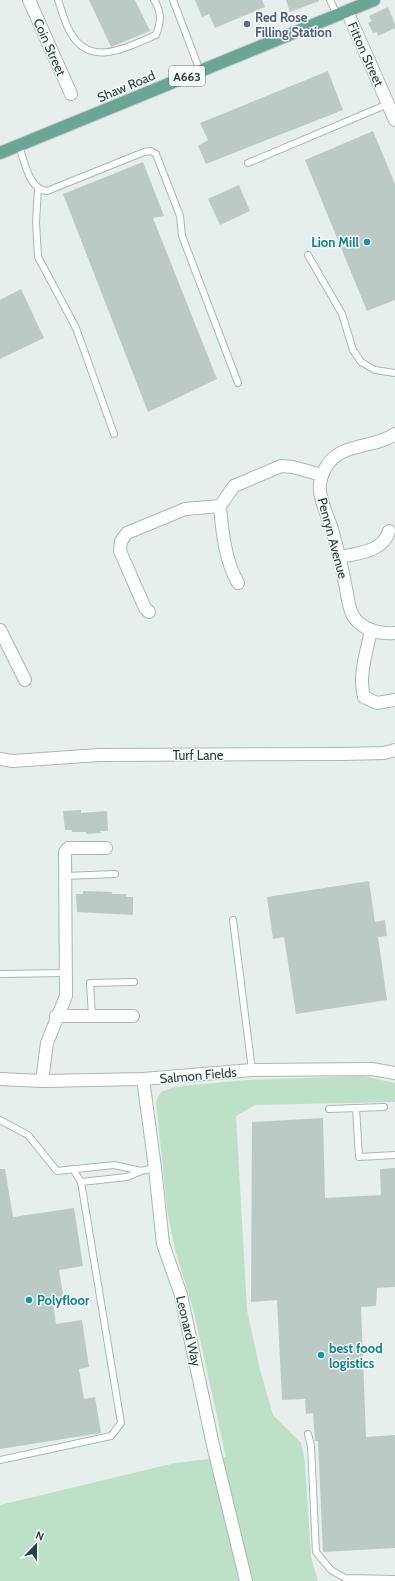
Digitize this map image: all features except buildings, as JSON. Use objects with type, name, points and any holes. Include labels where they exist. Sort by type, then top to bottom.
[{"type":"main road","name":"Shaw Road","points":[[0,153],[374,0]]},
{"type":"street","name":"Coin Street","points":[[29,0],[71,94]]},
{"type":"street","name":"Fitton Street","points":[[342,13],[392,102],[395,120]]},
{"type":"street","points":[[238,583],[232,572],[220,506],[234,486],[281,466],[293,467],[322,475],[328,463],[338,454],[348,449],[388,439],[395,434]]},
{"type":"street","name":"Penryn Avenue","points":[[322,475],[320,490],[340,557],[353,615],[358,622],[371,630],[383,634],[395,633]]},
{"type":"street","points":[[149,612],[145,608],[120,551],[123,537],[185,509],[220,506]]},
{"type":"street","points":[[340,557],[378,548],[388,537],[389,531]]},
{"type":"street","points":[[0,630],[25,680]]},
{"type":"street","points":[[371,630],[363,668],[361,688],[364,697],[377,703],[395,700]]},
{"type":"street","name":"Turf Lane","points":[[0,759],[13,760],[100,755],[343,754],[384,753],[395,750]]},
{"type":"street","points":[[42,1081],[47,1043],[56,1016],[66,996],[65,852],[68,848],[106,848]]},
{"type":"street","points":[[56,1016],[133,1016]]},
{"type":"street","name":"Salmon Fields","points":[[0,1079],[42,1081],[143,1079],[252,1070],[372,1069],[395,1073]]},
{"type":"street","name":"Leonard Way","points":[[143,1079],[155,1168],[163,1244],[181,1295],[213,1445],[246,1581]]},
{"type":"lane","points":[[58,0],[72,35],[85,48],[97,53],[115,52],[156,35],[161,22],[158,6],[154,0]]},
{"type":"lane","points":[[173,0],[200,71]]},
{"type":"lane","points":[[330,0],[342,13]]},
{"type":"lane","points":[[248,163],[392,102]]},
{"type":"lane","points":[[19,146],[30,176],[38,188],[36,222],[38,257],[76,328],[114,434]]},
{"type":"lane","points":[[38,188],[47,191],[144,152],[151,151],[156,154],[180,216],[182,236],[238,383]]},
{"type":"lane","points":[[308,255],[342,314],[353,350],[361,362],[375,370],[395,373]]},
{"type":"lane","points":[[65,876],[115,874]]},
{"type":"lane","points":[[233,920],[252,1070]]},
{"type":"lane","points":[[0,974],[66,973]]},
{"type":"lane","points":[[92,1016],[90,983],[134,982]]},
{"type":"lane","points":[[329,1109],[384,1107]]},
{"type":"lane","points":[[356,1108],[359,1157],[395,1155]]},
{"type":"lane","points":[[0,1120],[28,1135],[57,1171],[118,1165],[141,1171]]},
{"type":"lane","points":[[81,1182],[127,1177],[141,1171],[155,1168]]},
{"type":"lane","points":[[0,1460],[111,1436],[121,1423],[81,1182],[73,1169]]},
{"type":"lane","points":[[308,1434],[311,1446],[316,1552],[332,1570],[345,1578],[395,1579]]},
{"type":"green space","points":[[363,1076],[395,1083],[395,1102],[255,1105],[236,1116],[247,1310],[260,1370],[273,1415],[301,1443],[305,1462],[311,1557],[318,1581],[0,1581],[0,1505],[175,1463],[226,1457],[193,1308],[175,1250],[167,1209],[156,1101],[161,1092],[174,1087],[246,1080]]},
{"type":"place","name":"Red Rose Filling Station","points":[[247,24]]},
{"type":"place","name":"Lion Mill","points":[[367,242]]},
{"type":"place","name":"Polyfloor","points":[[29,1300]]},
{"type":"place","name":"best food logistics","points":[[321,1355]]}]
